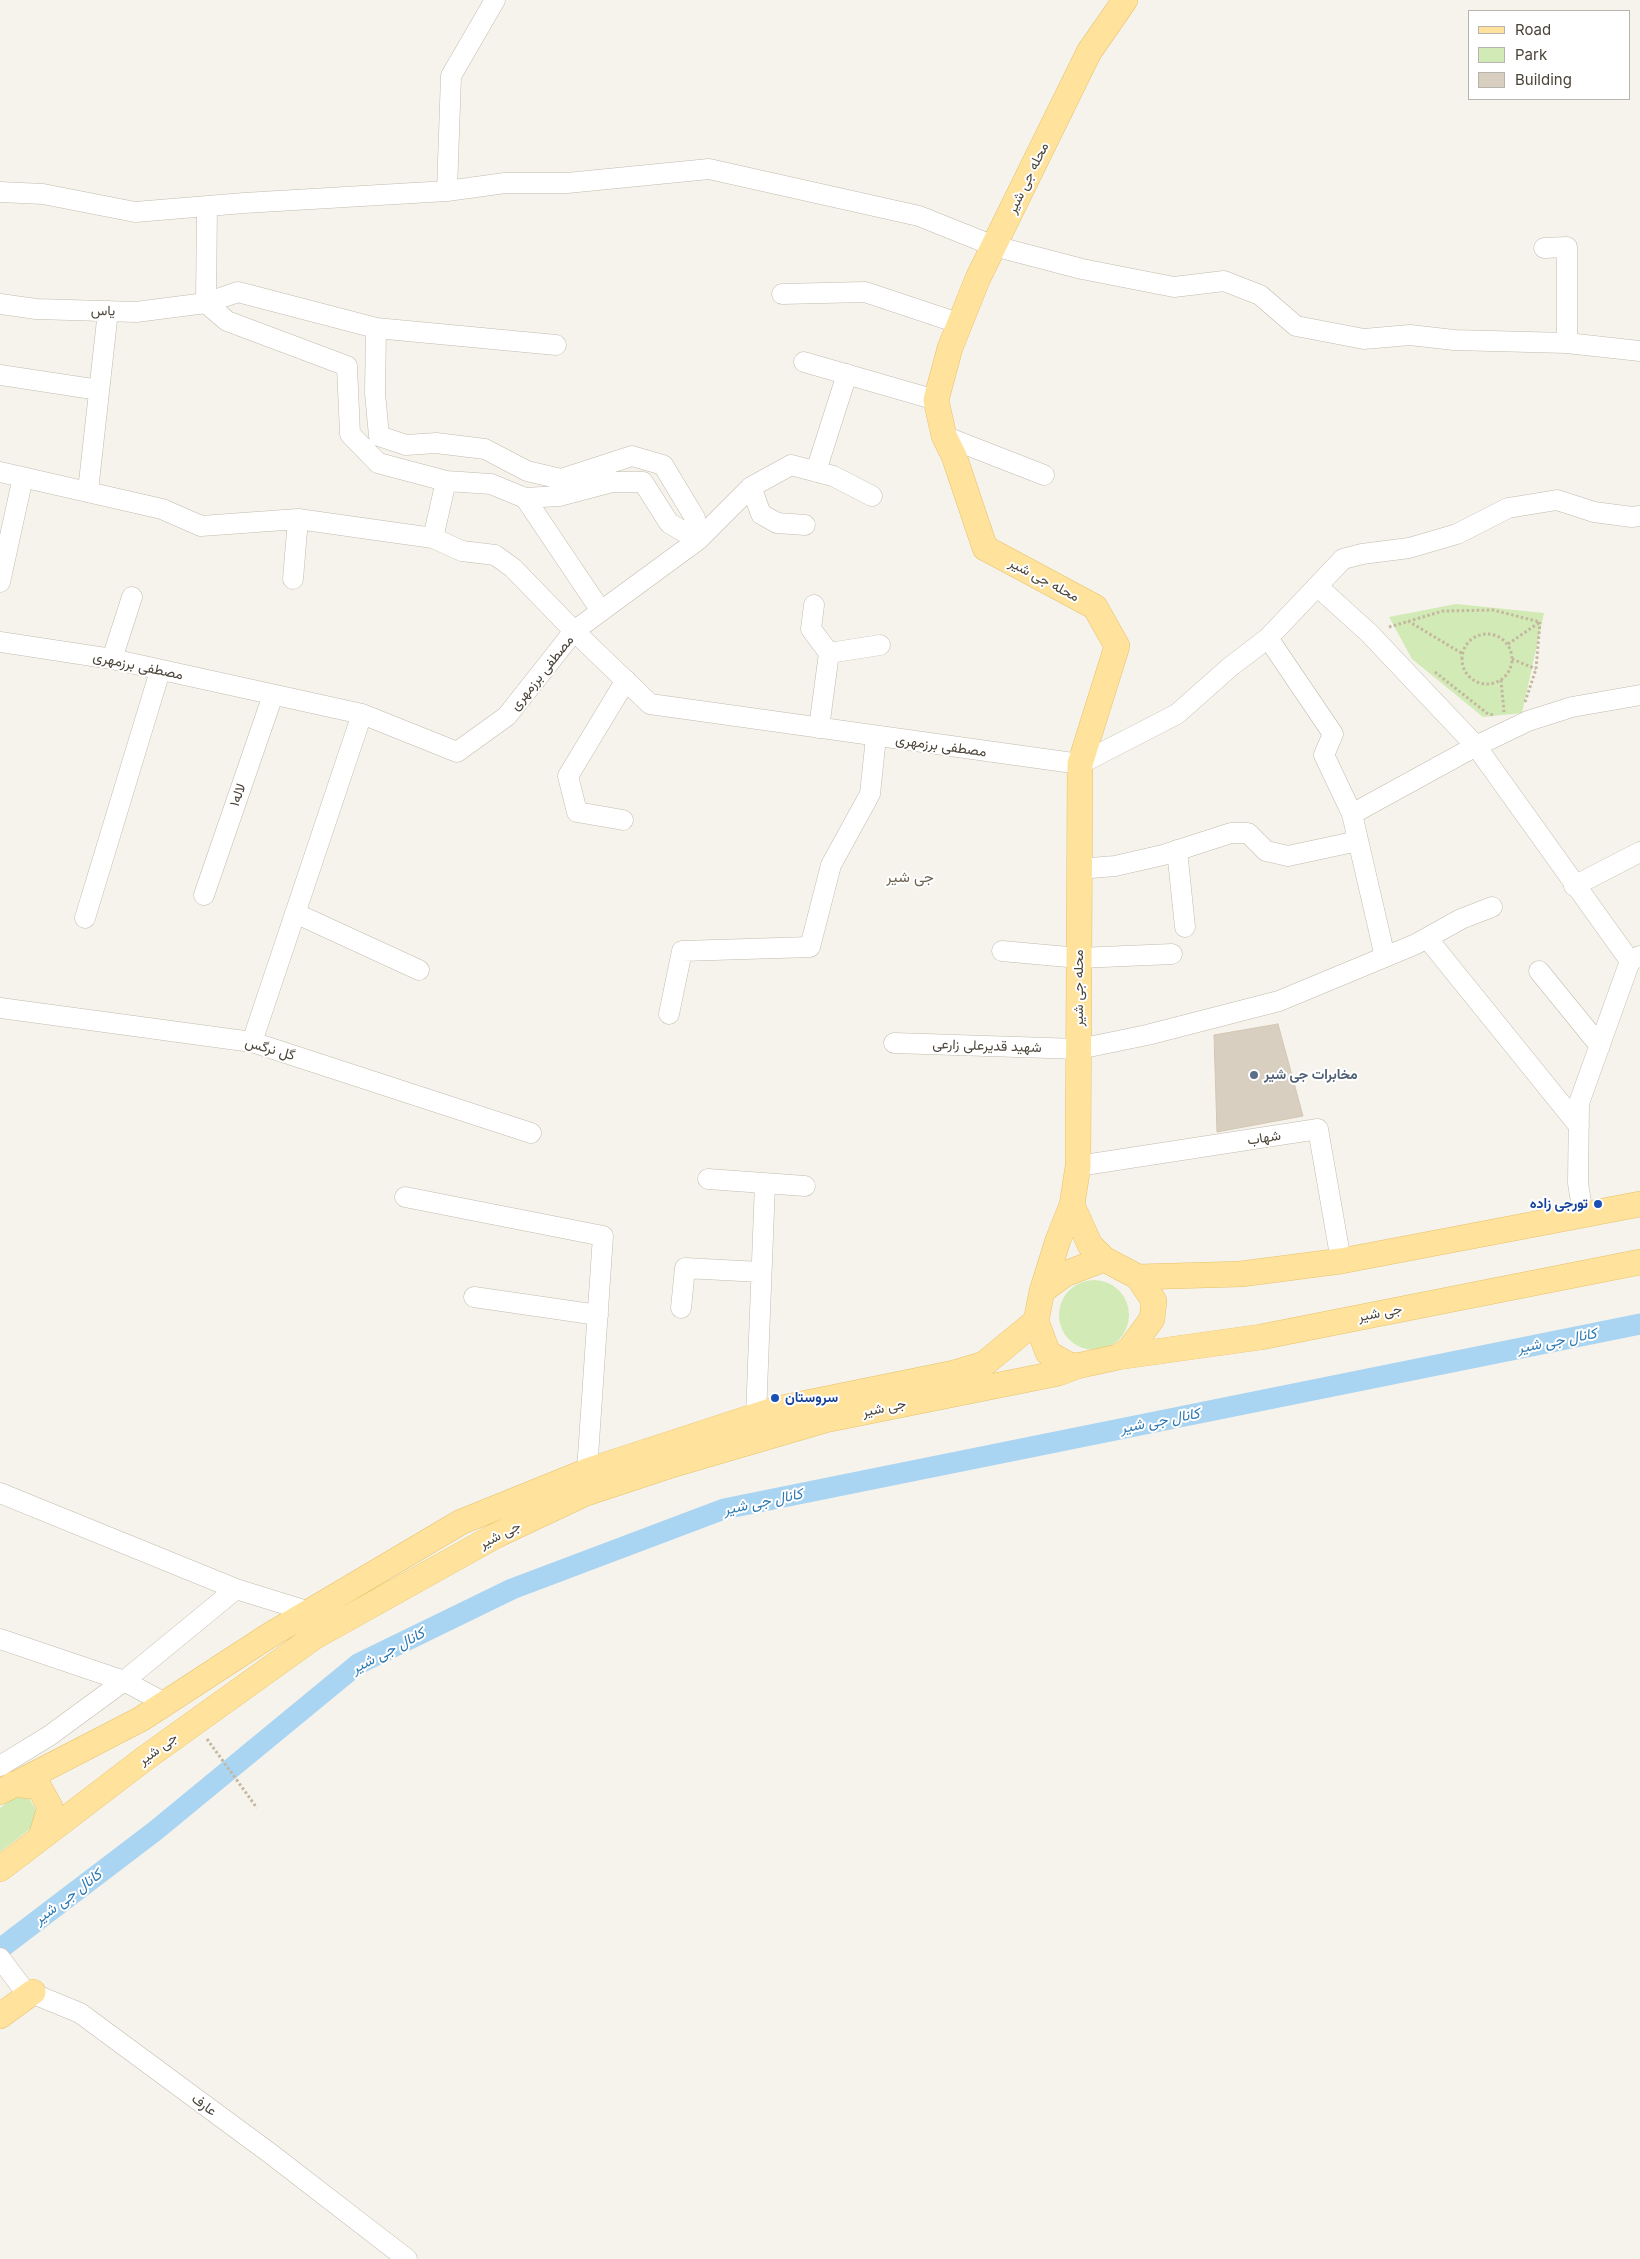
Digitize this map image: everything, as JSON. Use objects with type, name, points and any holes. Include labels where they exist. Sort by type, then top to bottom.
[{"type":"main road","name":"محله جی شیر","points":[[1042,1291],[1058,1240],[1072,1205],[1078,1166],[1080,764],[1117,646],[1095,607],[985,548],[954,456],[944,436],[936,400],[958,323],[994,246],[1089,52],[1125,0]]},
{"type":"main road","points":[[1138,1277],[1241,1274],[1341,1261],[1640,1204]]},
{"type":"main road","points":[[1072,1205],[1090,1245],[1104,1259],[1138,1277],[1154,1300],[1152,1319],[1130,1349],[1118,1357],[1077,1366],[1067,1364],[1048,1353],[1036,1321],[1042,1291],[1065,1274],[1104,1259]]},
{"type":"main road","name":"جی شیر","points":[[1118,1357],[1261,1337],[1640,1262]]},
{"type":"main road","name":"جی شیر","points":[[4,1781],[141,1719],[310,1612],[461,1522],[586,1471],[777,1409],[954,1373],[984,1364],[1036,1321]]},
{"type":"main road","name":"جی شیر","points":[[0,1869],[144,1758],[314,1637],[495,1536],[584,1494],[675,1464],[825,1420],[1059,1372],[1077,1366]]},
{"type":"main road","points":[[4,1781],[39,1787],[50,1807],[41,1837]]},
{"type":"main road","points":[[0,2016],[28,1991]]},
{"type":"street","points":[[447,190],[451,76],[495,0]]},
{"type":"street","points":[[0,192],[43,194],[135,212],[447,190],[505,183],[567,183],[709,169],[919,216],[994,246],[1082,269],[1174,287],[1224,281],[1260,295],[1296,326],[1364,339],[1410,335],[1454,340],[1567,343],[1640,351]]},
{"type":"street","points":[[207,206],[206,303],[227,321],[347,366],[350,434],[378,463],[446,481],[491,484],[525,498],[559,496],[612,482],[643,482],[669,523],[698,540]]},
{"type":"street","points":[[1544,248],[1567,247],[1567,343]]},
{"type":"street","name":"یاس","points":[[0,304],[36,309],[136,312],[206,303],[238,292],[376,328],[556,345]]},
{"type":"street","points":[[782,294],[865,292],[958,323]]},
{"type":"street","points":[[88,491],[108,311]]},
{"type":"street","points":[[376,328],[375,393],[379,436],[406,445],[436,443],[485,449],[527,472],[561,479],[632,456],[663,465],[695,518],[698,540]]},
{"type":"street","points":[[804,362],[936,400]]},
{"type":"street","points":[[816,471],[847,374]]},
{"type":"street","points":[[0,375],[99,390]]},
{"type":"street","points":[[944,436],[1044,475]]},
{"type":"street","points":[[0,472],[88,491],[162,510],[201,526],[298,519],[433,538],[462,551],[495,555],[513,568],[574,631],[698,540],[751,487],[791,465],[833,476],[872,496]]},
{"type":"street","points":[[0,582],[23,477]]},
{"type":"street","points":[[433,538],[446,481]]},
{"type":"street","points":[[751,487],[761,514],[777,524],[805,525]]},
{"type":"street","points":[[525,498],[601,611]]},
{"type":"street","points":[[1080,764],[1177,714],[1230,667],[1268,638],[1343,560],[1362,554],[1409,548],[1457,534],[1508,508],[1557,500],[1594,512],[1632,517],[1640,516]]},
{"type":"street","points":[[293,579],[298,519]]},
{"type":"street","points":[[1317,586],[1368,633],[1476,746],[1574,886],[1635,958],[1579,1103],[1578,1183],[1583,1215]]},
{"type":"street","points":[[112,659],[132,597]]},
{"type":"street","points":[[814,605],[811,629],[829,653],[819,728]]},
{"type":"street","name":"مصطفی برزمهری","points":[[0,642],[112,659],[362,714],[457,752],[507,716],[574,631],[650,704],[1080,764]]},
{"type":"street","points":[[1268,638],[1333,734],[1324,755],[1352,814],[1385,958]]},
{"type":"street","points":[[829,653],[880,645]]},
{"type":"street","points":[[85,918],[160,671]]},
{"type":"street","points":[[623,820],[577,812],[568,776],[626,680]]},
{"type":"street","name":"لاله۱","points":[[204,896],[273,695]]},
{"type":"street","points":[[1352,814],[1476,746],[1528,721],[1572,707],[1640,695]]},
{"type":"street","points":[[252,1042],[362,714]]},
{"type":"street","points":[[669,1014],[682,951],[810,947],[831,865],[870,794],[876,736]]},
{"type":"street","points":[[1079,869],[1115,866],[1177,850],[1231,833],[1248,833],[1266,851],[1288,856],[1358,841]]},
{"type":"street","points":[[1177,850],[1185,928]]},
{"type":"street","points":[[1574,886],[1640,852]]},
{"type":"street","name":"شهید قدیرعلی زارعی","points":[[894,1043],[1079,1049],[1147,1035],[1279,1001],[1385,958],[1461,919],[1492,908]]},
{"type":"street","points":[[295,913],[419,970]]},
{"type":"street","points":[[1427,938],[1579,1126]]},
{"type":"street","points":[[1002,951],[1079,958],[1172,954]]},
{"type":"street","points":[[1539,971],[1600,1046]]},
{"type":"street","name":"گل نرگس","points":[[0,1008],[252,1042],[531,1133]]},
{"type":"street","name":"شهاب","points":[[1078,1166],[1318,1129],[1341,1261]]},
{"type":"street","points":[[708,1179],[805,1186]]},
{"type":"street","points":[[756,1416],[765,1184]]},
{"type":"street","points":[[405,1197],[603,1236],[586,1471]]},
{"type":"street","points":[[682,1308],[685,1268],[761,1272]]},
{"type":"street","points":[[474,1297],[598,1314]]},
{"type":"street","points":[[0,1493],[236,1589],[310,1612]]},
{"type":"street","points":[[4,1781],[49,1736],[124,1681],[236,1589]]},
{"type":"street","points":[[0,1639],[124,1681],[165,1703]]},
{"type":"street","name":"عارف","points":[[0,1958],[28,1991],[80,2013],[271,2154],[407,2259]]},
{"type":"path","points":[[1393,634],[1386,628],[1407,620],[1443,611],[1493,610],[1540,622]]},
{"type":"path","points":[[1407,620],[1463,654]]},
{"type":"path","points":[[1508,644],[1540,622]]},
{"type":"path","points":[[1524,707],[1536,669],[1540,622]]},
{"type":"path","points":[[1494,635],[1508,644],[1512,659],[1507,674],[1501,680],[1485,683],[1470,676],[1463,662],[1463,654],[1471,640],[1478,636],[1494,635]]},
{"type":"path","points":[[1512,659],[1536,669]]},
{"type":"path","points":[[1434,671],[1488,714],[1504,716],[1512,712]]},
{"type":"path","points":[[1501,680],[1504,716]]},
{"type":"path","points":[[204,1734],[258,1808]]},
{"type":"green space","points":[[1456,604],[1544,613],[1522,713],[1483,717],[1412,659],[1389,617]]},
{"type":"green space","points":[[1094,1280],[1107,1283],[1119,1290],[1126,1302],[1129,1315],[1126,1328],[1119,1340],[1107,1347],[1094,1350],[1081,1347],[1069,1340],[1062,1328],[1059,1315],[1062,1302],[1069,1290],[1081,1283]]},
{"type":"green space","points":[[14,1797],[28,1797],[39,1814],[35,1825],[0,1852],[0,1808]]},
{"type":"building","name":"مخابرات جی شیر","points":[[1278,1024],[1303,1116],[1217,1132],[1214,1035]]},
{"type":"waterway","name":"کانال جی شیر","points":[[0,1949],[155,1831],[358,1664],[512,1589],[724,1509],[1640,1324]]},
{"type":"place","name":"مخابرات جی شیر","points":[[1254,1075]]},
{"type":"place","name":"تورجی زاده","points":[[1598,1204]]},
{"type":"place","name":"سروستان","points":[[775,1398]]},
{"type":"district","name":"جی شیر","points":[[910,877]]}]
